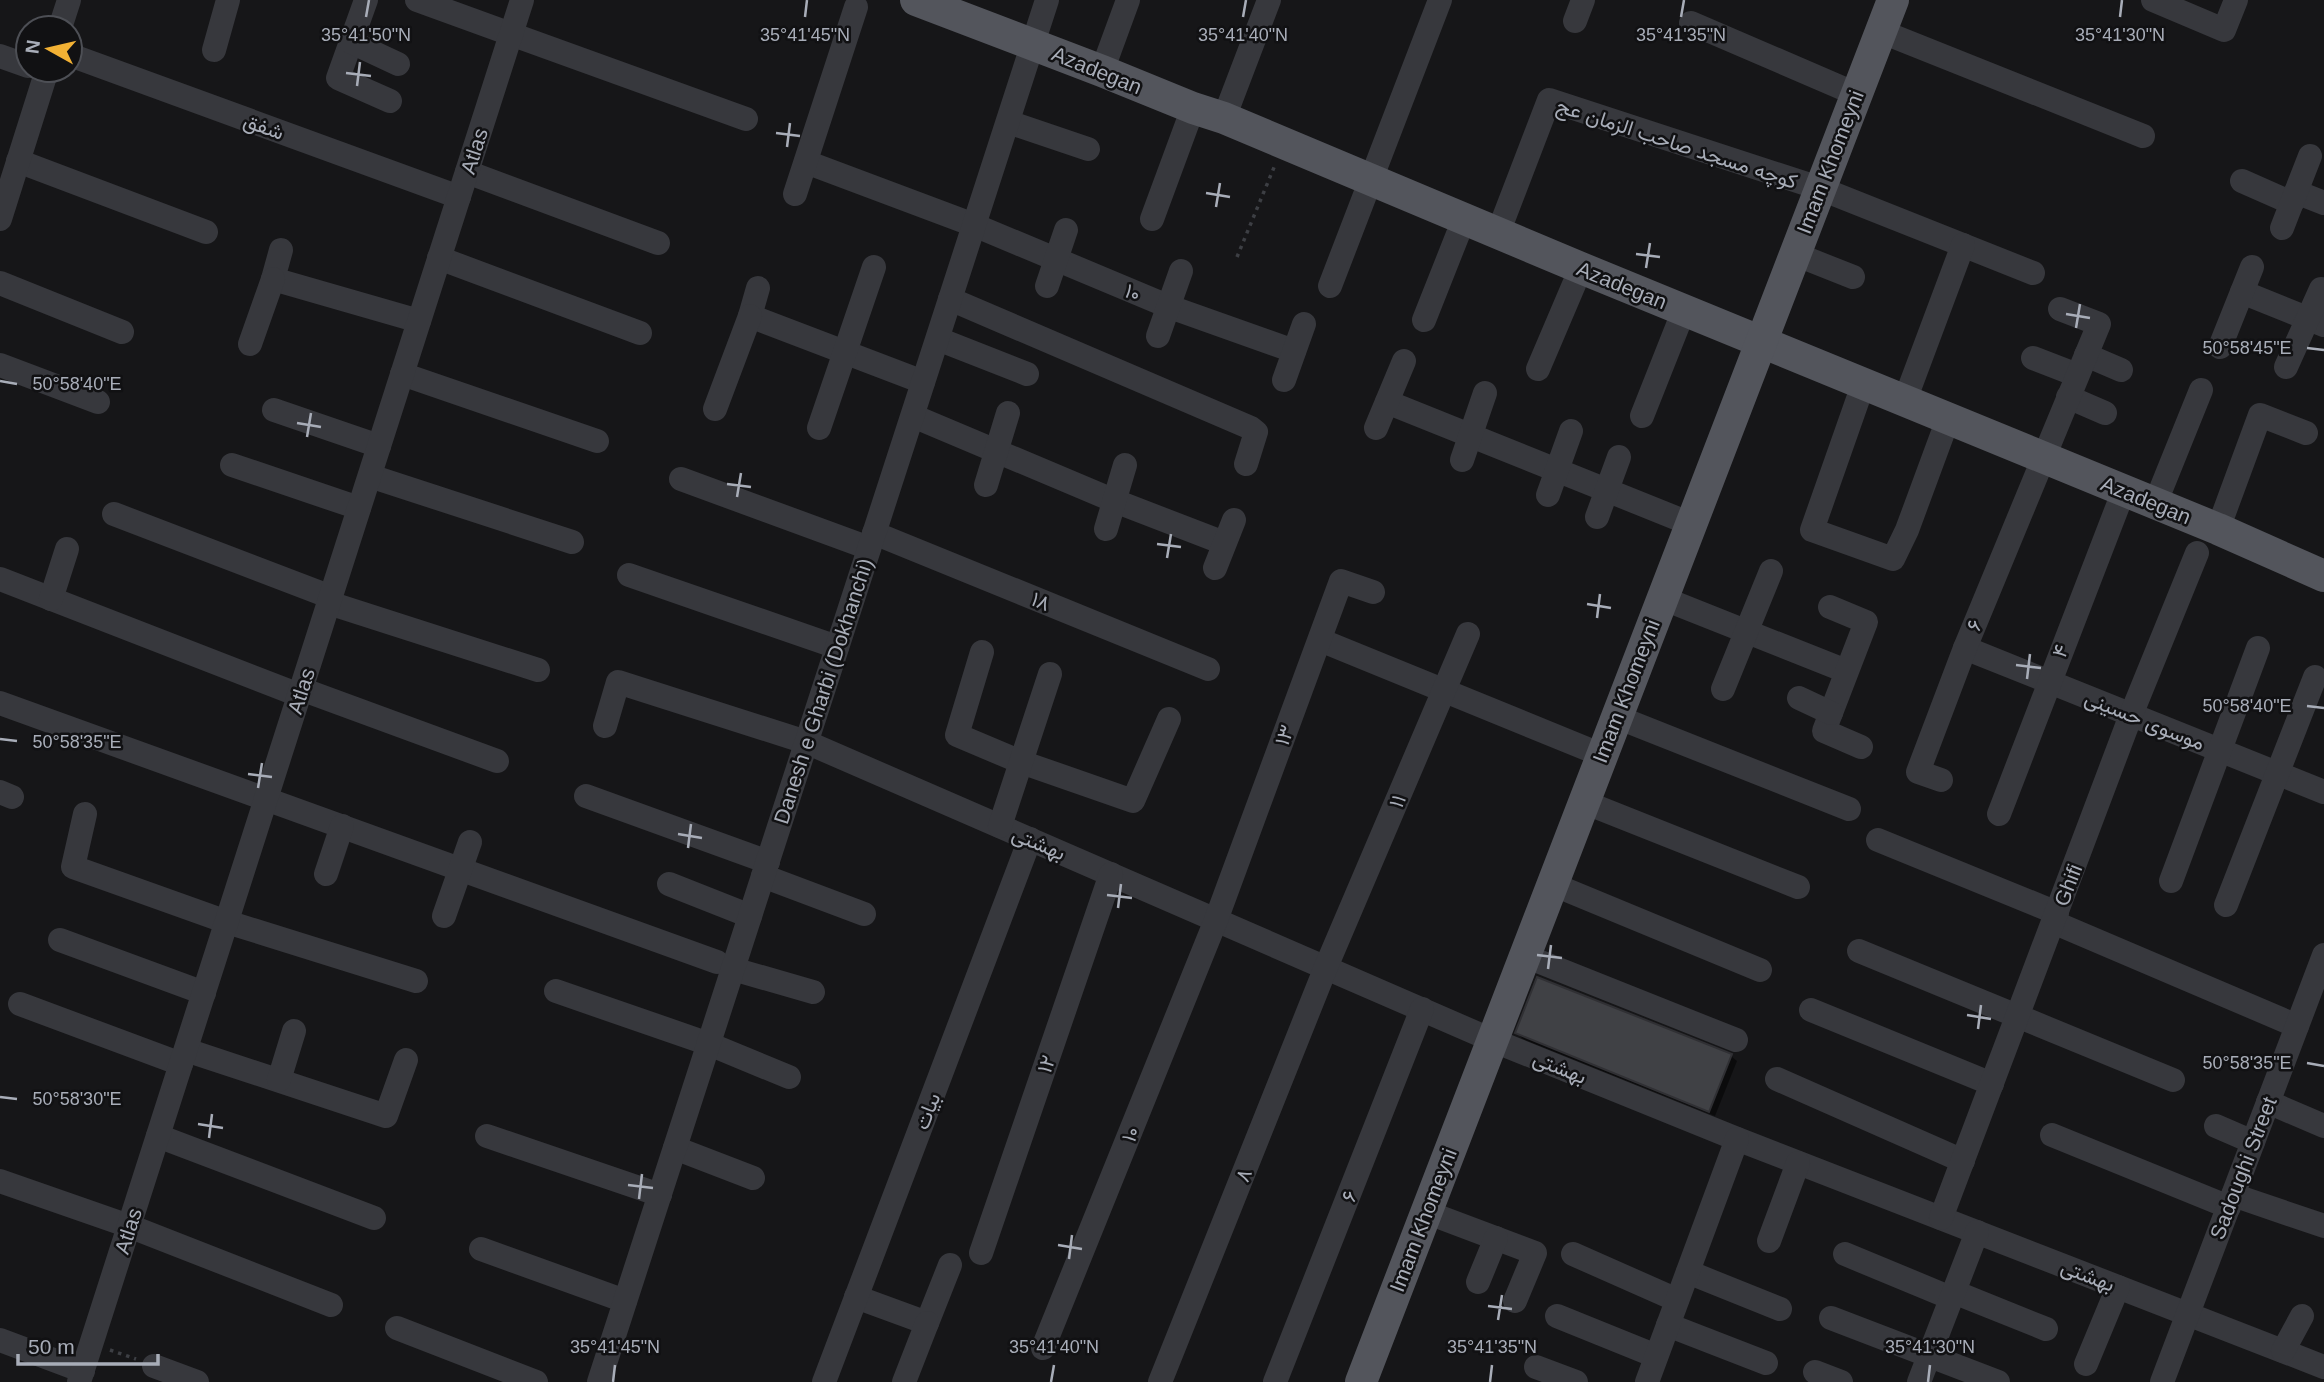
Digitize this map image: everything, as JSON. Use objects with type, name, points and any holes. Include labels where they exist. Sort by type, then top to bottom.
[{"type":"main road","name":"Azadegan","points":[[916,0],[1224,118],[1581,268],[2218,528],[2324,576]]},
{"type":"main road","name":"Imam Khomeyni","points":[[1361,1382],[1892,0]]},
{"type":"street","points":[[214,50],[228,0]]},
{"type":"street","points":[[366,0],[338,78],[390,102]]},
{"type":"street","points":[[417,0],[746,119]]},
{"type":"street","name":"Atlas","points":[[81,1376],[522,0]]},
{"type":"street","name":"Danesh e Gharbi (Dokhanchi)","points":[[599,1382],[709,1044],[725,966],[750,916],[1047,0]]},
{"type":"street","points":[[1102,71],[1128,0]]},
{"type":"street","points":[[1224,118],[1269,0]]},
{"type":"street","points":[[1330,286],[1440,0]]},
{"type":"street","points":[[2152,0],[2224,30],[2236,0]]},
{"type":"street","points":[[794,194],[856,6]]},
{"type":"street","points":[[1692,23],[1856,94]]},
{"type":"street","points":[[1880,30],[2143,136]]},
{"type":"street","points":[[351,42],[398,64]]},
{"type":"street","name":"شفق","points":[[84,60],[459,197]]},
{"type":"street","points":[[1,211],[18,161],[36,84]]},
{"type":"street","name":"کوچه مسجد صاحب الزمان عج","points":[[1498,233],[1549,100],[1819,188]]},
{"type":"street","points":[[1152,219],[1193,108]]},
{"type":"street","points":[[1008,122],[1088,149]]},
{"type":"street","points":[[2282,228],[2310,156]]},
{"type":"street","points":[[18,161],[206,232]]},
{"type":"street","name":"۱۰","points":[[806,162],[974,225],[1170,307],[1294,351]]},
{"type":"street","points":[[467,172],[658,243]]},
{"type":"street","points":[[2242,181],[2294,198],[2324,204]]},
{"type":"street","points":[[1819,188],[2033,273]]},
{"type":"street","points":[[1424,320],[1464,219]]},
{"type":"street","points":[[1047,286],[1066,230]]},
{"type":"street","points":[[1905,400],[1963,245]]},
{"type":"street","points":[[250,344],[281,250]]},
{"type":"street","points":[[1794,254],[1853,277]]},
{"type":"street","points":[[439,258],[640,332]]},
{"type":"street","points":[[820,428],[874,267]]},
{"type":"street","points":[[2220,347],[2252,267]]},
{"type":"street","points":[[1538,369],[1581,268]]},
{"type":"street","points":[[1158,336],[1181,271]]},
{"type":"street","points":[[273,279],[419,321]]},
{"type":"street","points":[[0,283],[122,332]]},
{"type":"street","points":[[715,410],[758,288]]},
{"type":"street","points":[[2286,367],[2316,321],[2321,289]]},
{"type":"street","points":[[2242,292],[2316,321]]},
{"type":"street","points":[[950,299],[1256,432],[1246,464]]},
{"type":"street","points":[[2043,457],[2099,324],[2060,309]]},
{"type":"street","points":[[1642,416],[1684,310]]},
{"type":"street","points":[[750,316],[923,382]]},
{"type":"street","points":[[1284,380],[1304,324]]},
{"type":"street","points":[[938,339],[1027,374]]},
{"type":"street","points":[[2033,358],[2077,376],[2105,412]]},
{"type":"street","points":[[1377,428],[1404,361]]},
{"type":"street","points":[[0,365],[99,402]]},
{"type":"street","points":[[2077,376],[2121,370]]},
{"type":"street","points":[[402,374],[597,441]]},
{"type":"street","points":[[1864,382],[1812,530],[1893,559],[1907,530],[1948,419]]},
{"type":"street","points":[[2155,503],[2201,390]]},
{"type":"street","points":[[1462,460],[1485,393]]},
{"type":"street","points":[[1387,402],[1690,524]]},
{"type":"street","points":[[274,410],[379,446]]},
{"type":"street","points":[[986,485],[1008,413]]},
{"type":"street","points":[[2218,528],[2260,415],[2306,433]]},
{"type":"street","points":[[913,416],[996,453],[1224,543]]},
{"type":"street","points":[[1548,495],[1571,431]]},
{"type":"street","points":[[1597,517],[1619,457]]},
{"type":"street","name":"۶","points":[[1941,780],[1918,772],[2043,457]]},
{"type":"street","points":[[232,465],[359,508]]},
{"type":"street","points":[[1106,529],[1125,465]]},
{"type":"street","points":[[369,476],[572,542]]},
{"type":"street","name":"۱۸","points":[[681,479],[872,540],[1208,669]]},
{"type":"street","name":"۴","points":[[1999,814],[2048,681],[2124,490]]},
{"type":"street","points":[[114,514],[330,600],[538,670]]},
{"type":"street","points":[[1215,568],[1234,520]]},
{"type":"street","points":[[51,599],[67,549]]},
{"type":"street","name":"Ghifi","points":[[1941,1218],[2132,715],[2197,553]]},
{"type":"street","points":[[1723,690],[1771,570]]},
{"type":"street","points":[[629,575],[837,647]]},
{"type":"street","points":[[0,579],[300,692],[497,761]]},
{"type":"street","name":"۱۳","points":[[1216,920],[1341,581],[1373,592]]},
{"type":"street","points":[[1662,598],[1846,671]]},
{"type":"street","points":[[1830,607],[1867,622],[1824,731],[1861,747]]},
{"type":"street","name":"۱۱","points":[[1326,967],[1468,634]]},
{"type":"street","points":[[1320,640],[1602,755]]},
{"type":"street","name":"موسوی حسینی","points":[[1965,648],[2324,792]]},
{"type":"street","points":[[2171,881],[2258,648]]},
{"type":"street","points":[[982,652],[957,735],[1021,762],[1133,801],[1169,719]]},
{"type":"street","points":[[1000,826],[1050,674]]},
{"type":"street","points":[[2226,905],[2315,677]]},
{"type":"street","name":"بهشتی","points":[[605,726],[618,682],[806,742],[1492,1040],[1798,1163],[2324,1367]]},
{"type":"street","points":[[1799,698],[1831,713]]},
{"type":"street","points":[[0,703],[725,966],[813,992]]},
{"type":"street","points":[[1617,717],[1849,809]]},
{"type":"street","points":[[586,796],[765,869],[864,914]]},
{"type":"street","points":[[1584,802],[1798,887]]},
{"type":"street","points":[[85,814],[74,867],[227,922],[416,982]]},
{"type":"street","points":[[326,874],[342,826]]},
{"type":"street","name":"بیات","points":[[824,1382],[1030,839]]},
{"type":"street","points":[[1878,840],[2297,1026]]},
{"type":"street","points":[[444,916],[470,842]]},
{"type":"street","name":"۱۲","points":[[981,1253],[1111,874]]},
{"type":"street","points":[[669,884],[750,916]]},
{"type":"street","points":[[1552,884],[1760,970]]},
{"type":"street","name":"۱۰","points":[[1043,1348],[1216,920]]},
{"type":"street","points":[[60,940],[204,993]]},
{"type":"street","points":[[1859,951],[2173,1080]]},
{"type":"street","points":[[1525,956],[1736,1040]]},
{"type":"street","name":"Sadoughi Street","points":[[2162,1382],[2323,959]]},
{"type":"street","name":"۸","points":[[1160,1382],[1326,967]]},
{"type":"street","points":[[556,991],[709,1044],[789,1077]]},
{"type":"street","points":[[20,1004],[183,1057],[279,1080],[386,1116],[406,1060]]},
{"type":"street","name":"۶","points":[[1275,1382],[1422,1009]]},
{"type":"street","points":[[1811,1010],[1992,1084]]},
{"type":"street","points":[[279,1080],[294,1031]]},
{"type":"street","points":[[1777,1079],[1963,1161]]},
{"type":"street","points":[[2268,1102],[2324,1126]]},
{"type":"street","points":[[2216,1126],[2253,1142]]},
{"type":"street","points":[[2052,1135],[2231,1201],[2324,1226]]},
{"type":"street","points":[[158,1136],[374,1217]]},
{"type":"street","points":[[487,1136],[660,1195]]},
{"type":"street","points":[[1649,1381],[1737,1139]]},
{"type":"street","points":[[675,1148],[753,1178]]},
{"type":"street","points":[[1769,1241],[1798,1163]]},
{"type":"street","points":[[0,1181],[129,1226],[331,1305]]},
{"type":"street","points":[[1426,1212],[1535,1253],[1515,1301]]},
{"type":"street","points":[[1919,1382],[1977,1232]]},
{"type":"street","points":[[1478,1282],[1496,1238]]},
{"type":"street","points":[[481,1249],[625,1301]]},
{"type":"street","points":[[1573,1254],[1677,1300]]},
{"type":"street","points":[[1845,1254],[2046,1329]]},
{"type":"street","points":[[904,1382],[950,1265]]},
{"type":"street","points":[[1688,1272],[1780,1309]]},
{"type":"street","points":[[2086,1364],[2118,1287]]},
{"type":"street","points":[[856,1297],[927,1323]]},
{"type":"street","points":[[1558,1316],[1656,1356]]},
{"type":"street","points":[[2283,1351],[2302,1316]]},
{"type":"street","points":[[1831,1318],[1998,1382]]},
{"type":"street","points":[[1668,1325],[1766,1363]]},
{"type":"street","points":[[397,1328],[536,1382]]},
{"type":"street","points":[[0,1340],[81,1376]]},
{"type":"street","points":[[154,1366],[197,1382]]},
{"type":"street","points":[[1536,1367],[1576,1382]]},
{"type":"street","points":[[1815,1372],[1840,1382]]},
{"type":"path","points":[[1237,257],[1284,143]]},
{"type":"path","points":[[92,1343],[154,1366]]},
{"type":"building","points":[[1537,977],[1732,1054],[1709,1112],[1515,1033]]}]
